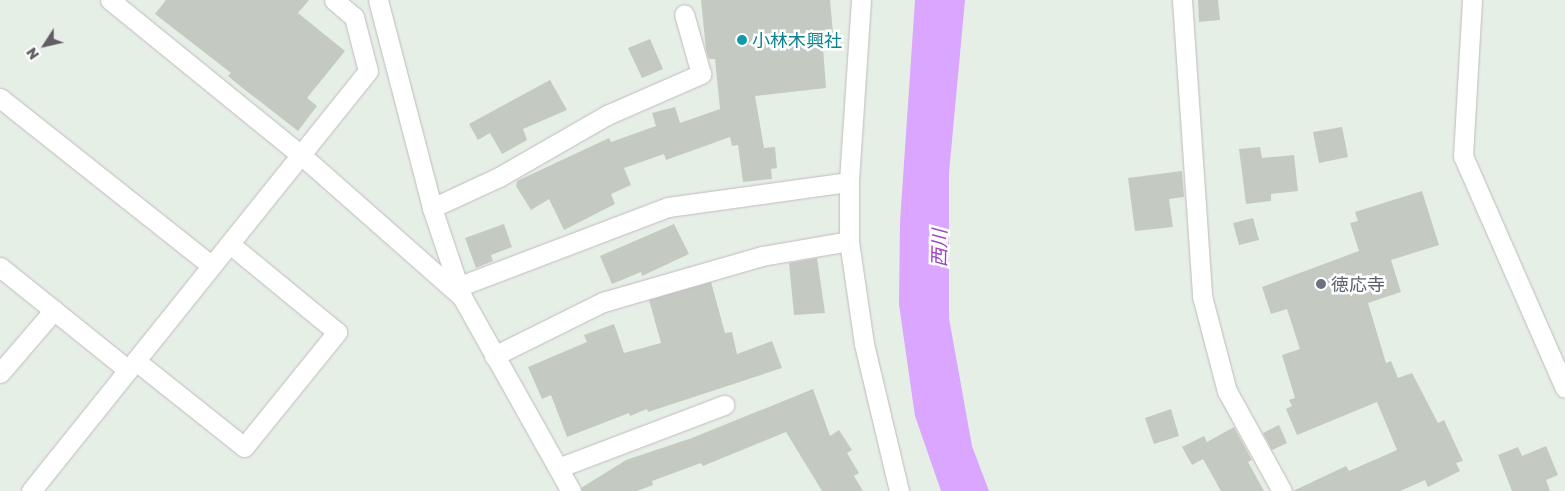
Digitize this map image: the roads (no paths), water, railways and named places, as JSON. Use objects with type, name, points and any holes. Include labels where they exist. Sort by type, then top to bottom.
[{"type":"street","points":[[110,0],[301,155],[461,291]]},
{"type":"street","points":[[334,0],[354,17],[368,71]]},
{"type":"street","points":[[378,0],[397,66],[432,208],[461,291],[494,356],[571,491]]},
{"type":"street","points":[[861,0],[849,182],[849,241],[864,344],[899,491]]},
{"type":"street","points":[[1182,0],[1202,296],[1228,391],[1282,491]]},
{"type":"street","points":[[1472,0],[1463,156],[1565,388]]},
{"type":"street","points":[[432,208],[499,177],[607,115],[701,74],[684,14]]},
{"type":"street","points":[[31,491],[368,71],[397,66]]},
{"type":"street","points":[[0,98],[212,266]]},
{"type":"street","points":[[461,291],[668,207],[849,182]]},
{"type":"street","points":[[494,356],[603,302],[762,256],[849,241]]},
{"type":"street","points":[[0,266],[54,310],[244,447],[337,332],[230,244]]},
{"type":"street","points":[[0,373],[54,310]]},
{"type":"street","points":[[558,468],[724,405]]},
{"type":"water","name":"西川","points":[[915,0],[965,0],[949,173],[949,318],[972,446],[989,491],[941,491],[915,416],[899,305],[900,222]]},
{"type":"place","name":"小林木興社","points":[[742,40]]},
{"type":"place","name":"徳応寺","points":[[1321,284]]}]
